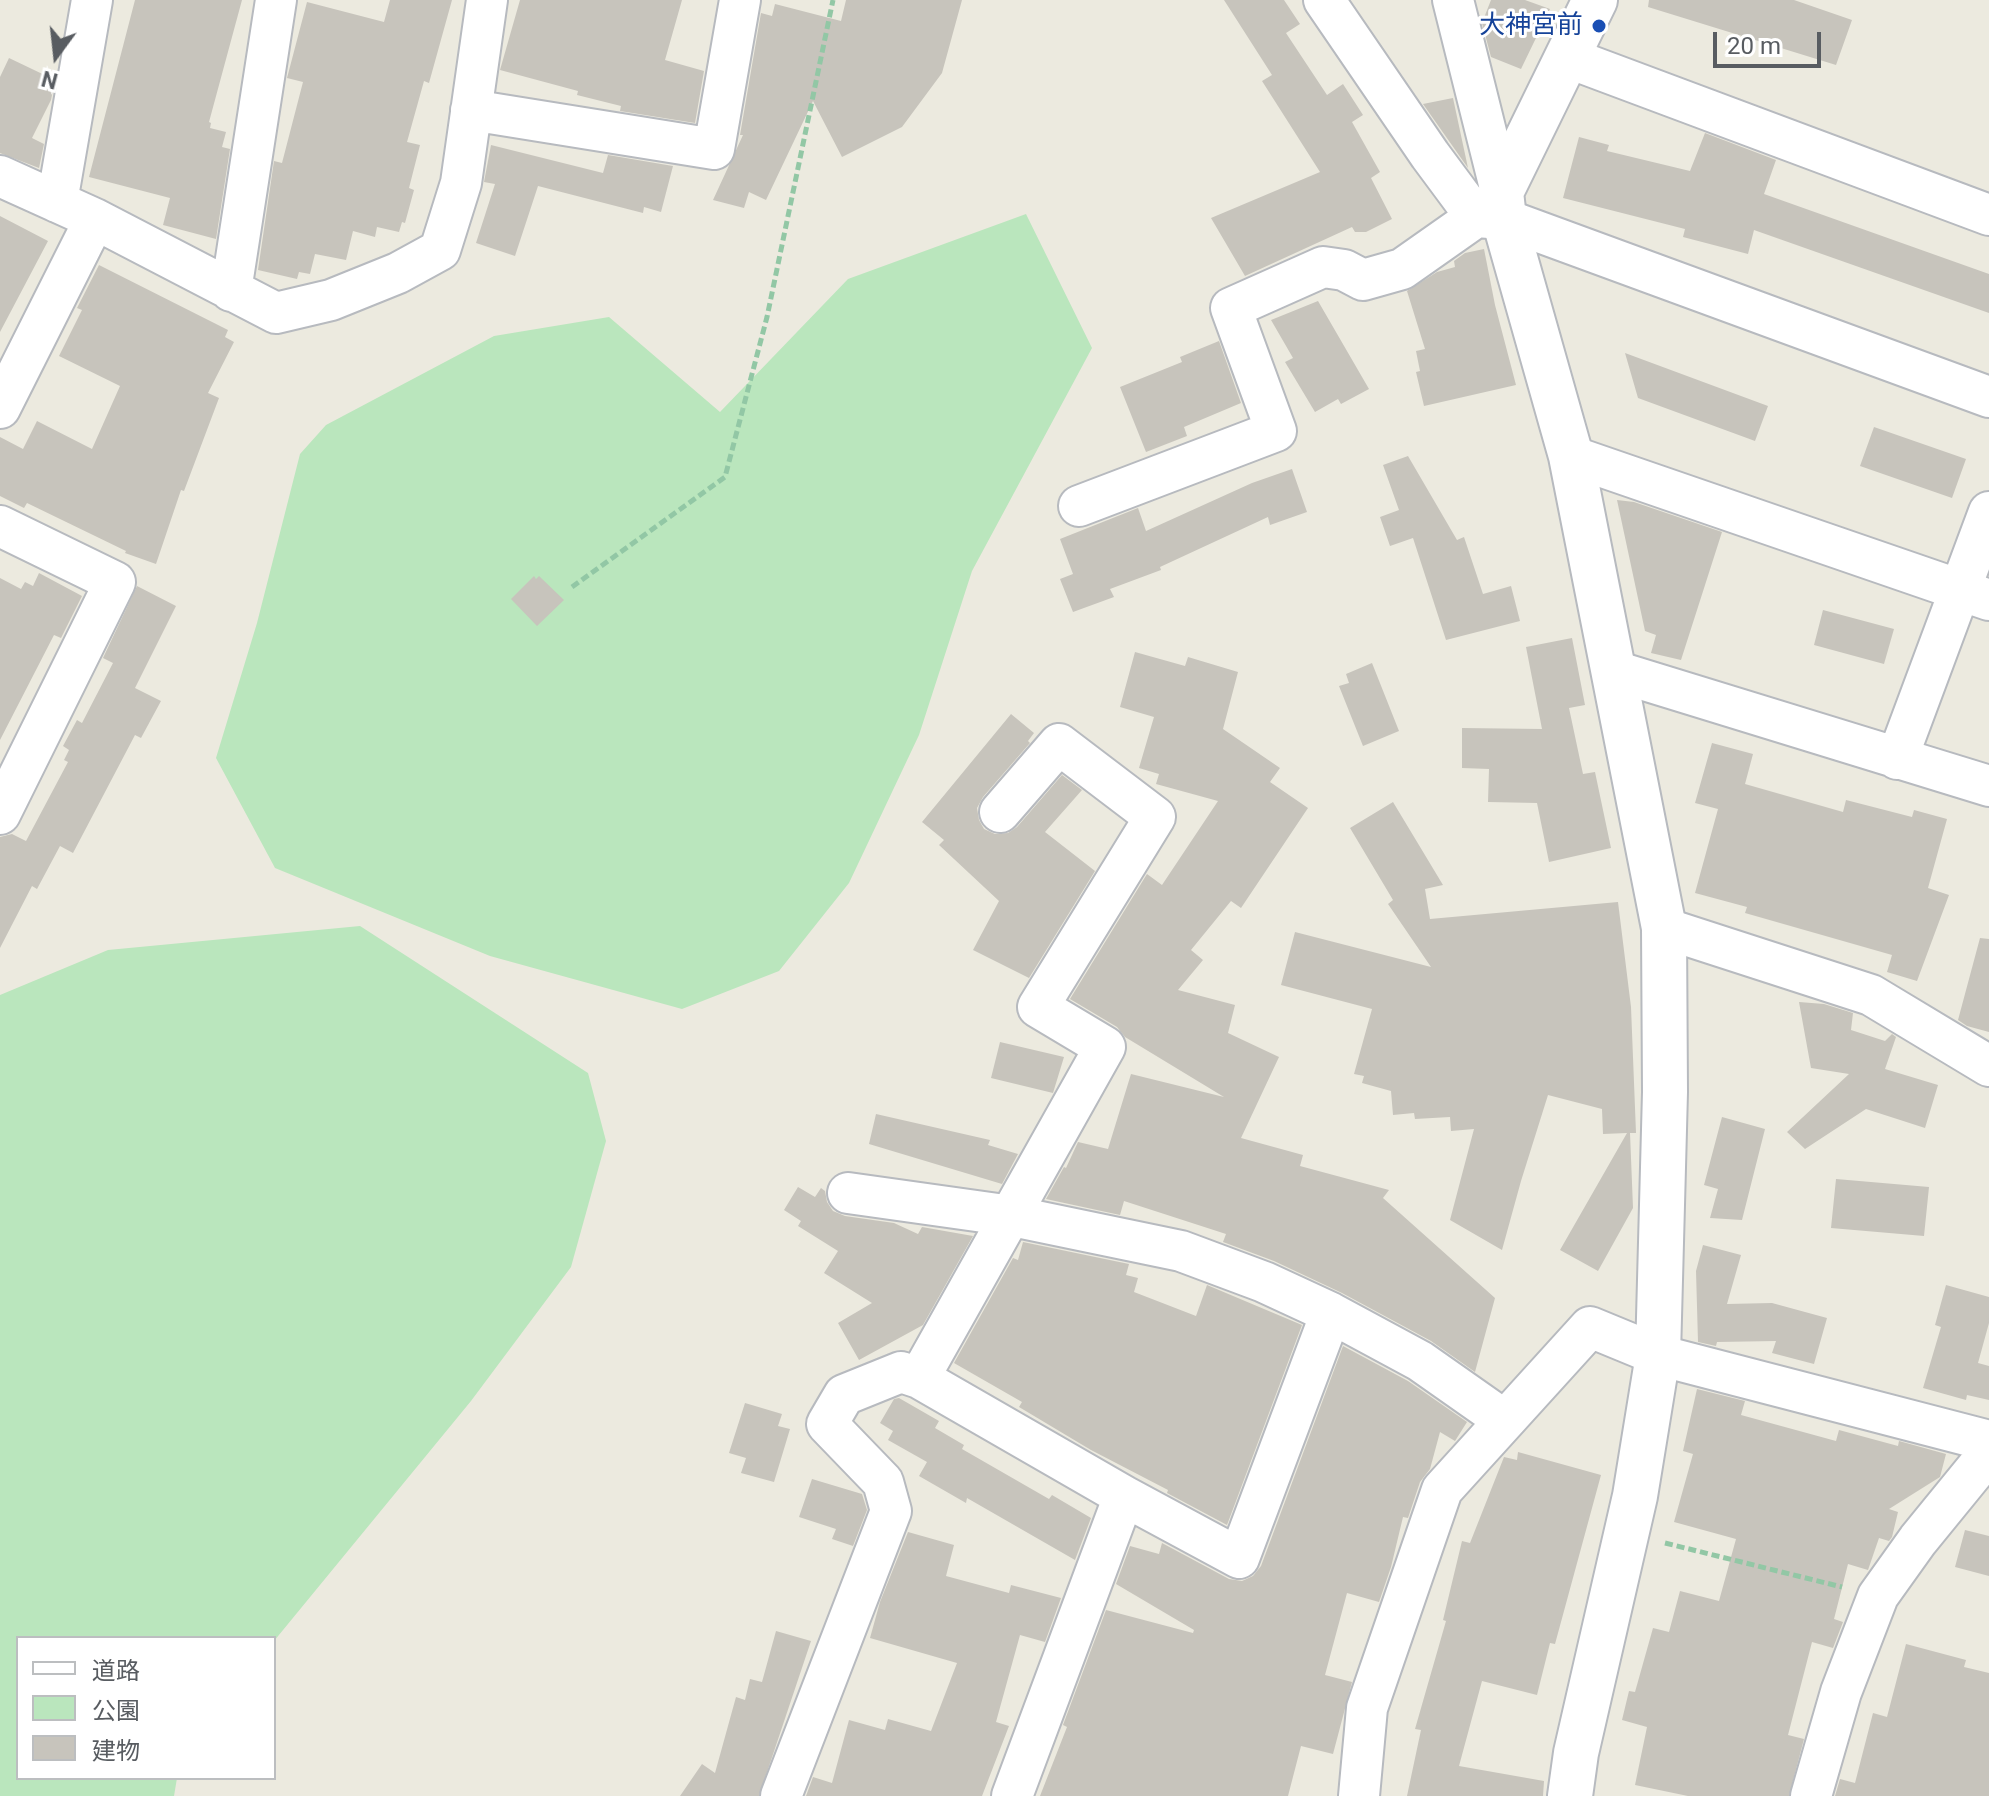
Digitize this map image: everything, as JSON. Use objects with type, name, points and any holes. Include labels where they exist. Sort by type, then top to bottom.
[{"type":"street","points":[[57,202],[92,0]]},
{"type":"street","points":[[231,291],[276,0]]},
{"type":"street","points":[[0,176],[95,219],[276,313],[331,300],[398,273],[440,250],[461,183],[487,0]]},
{"type":"street","points":[[471,110],[714,149],[740,0]]},
{"type":"street","points":[[1453,0],[1494,209],[1571,456],[1664,928],[1665,1092],[1658,1355],[1626,1533],[1576,1753],[1570,1796]]},
{"type":"street","points":[[1079,506],[1276,431],[1231,308],[1323,267],[1344,270],[1363,280],[1402,269],[1494,209],[1595,0]]},
{"type":"street","points":[[1334,4],[1430,155],[1494,209],[1989,397]]},
{"type":"street","points":[[1569,58],[1989,215]]},
{"type":"street","points":[[0,408],[95,219]]},
{"type":"street","points":[[1571,456],[1974,595]]},
{"type":"street","points":[[1897,759],[1974,595],[1989,512]]},
{"type":"street","points":[[0,526],[115,582],[0,814]]},
{"type":"street","points":[[1615,671],[1989,786]]},
{"type":"street","points":[[919,1378],[1105,1047],[1038,1007],[1155,817],[1059,744],[1000,812]]},
{"type":"street","points":[[1664,928],[1871,995],[1989,1066]]},
{"type":"street","points":[[848,1193],[1012,1216],[1181,1251],[1264,1282],[1331,1313],[1420,1361],[1504,1420]]},
{"type":"street","points":[[781,1796],[891,1511],[883,1482],[827,1424],[844,1395],[901,1372],[919,1378],[1239,1558],[1331,1313]]},
{"type":"street","points":[[1359,1796],[1367,1708],[1442,1490],[1590,1327],[1658,1355],[1989,1441]]},
{"type":"street","points":[[1811,1796],[1841,1692],[1878,1596],[1918,1540],[1989,1453]]},
{"type":"street","points":[[1012,1796],[1124,1496]]},
{"type":"path","points":[[572,587],[725,477],[767,317],[833,0]]},
{"type":"path","points":[[1626,1533],[1878,1596]]},
{"type":"green space","points":[[1026,214],[1092,348],[972,571],[919,735],[849,883],[779,971],[682,1009],[490,956],[275,868],[216,758],[257,623],[300,454],[326,425],[494,336],[609,317],[720,412],[848,279]]},
{"type":"green space","points":[[360,926],[588,1073],[606,1141],[571,1267],[471,1401],[276,1639],[276,1636],[16,1636],[16,1780],[177,1780],[174,1796],[0,1796],[0,995],[108,950]]},
{"type":"building","points":[[135,0],[242,0],[209,122],[210,128],[226,132],[222,147],[230,149],[216,239],[163,225],[170,198],[89,177]]},
{"type":"building","points":[[390,0],[452,0],[429,83],[424,81],[407,142],[420,145],[409,188],[414,190],[405,223],[402,222],[399,232],[377,227],[375,237],[353,231],[346,260],[315,254],[310,274],[299,272],[297,279],[258,270],[274,161],[282,163],[303,82],[287,78],[307,2],[384,22]]},
{"type":"building","points":[[520,0],[682,0],[665,60],[704,71],[695,123],[620,111],[621,106],[577,95],[578,91],[500,70]]},
{"type":"building","points":[[846,0],[962,0],[942,73],[902,127],[842,157],[813,101],[766,200],[749,192],[744,208],[713,200],[743,135],[740,135],[761,13],[772,16],[775,4],[841,21]]},
{"type":"building","points":[[1224,0],[1284,0],[1300,24],[1286,33],[1327,95],[1343,84],[1363,115],[1352,122],[1380,172],[1371,178],[1392,219],[1366,232],[1355,232],[1352,227],[1245,276],[1211,218],[1320,172],[1262,81],[1272,75]]},
{"type":"building","points":[[1491,0],[1525,0],[1550,9],[1521,69],[1491,57],[1482,23]]},
{"type":"building","points":[[1649,0],[1794,0],[1852,20],[1836,65],[1648,7]]},
{"type":"building","points":[[9,58],[55,80],[51,100],[32,138],[44,144],[39,168],[0,153],[0,77]]},
{"type":"building","points":[[1453,98],[1468,168],[1423,104]]},
{"type":"building","points":[[1705,133],[1776,160],[1764,194],[1989,274],[1989,313],[1754,230],[1748,254],[1683,237],[1685,229],[1563,198],[1579,137],[1609,145],[1607,151],[1690,171]]},
{"type":"building","points":[[491,145],[603,173],[608,155],[673,166],[661,212],[644,207],[643,213],[538,186],[515,256],[476,243],[495,184],[484,182]]},
{"type":"building","points":[[0,216],[48,241],[0,332]]},
{"type":"building","points":[[1484,249],[1516,385],[1424,406],[1416,372],[1420,371],[1416,351],[1425,349],[1407,291],[1437,272],[1455,267],[1454,261],[1465,253]]},
{"type":"building","points":[[99,265],[228,330],[225,337],[234,342],[208,393],[219,398],[184,491],[181,490],[156,564],[125,553],[27,503],[24,508],[0,496],[0,437],[23,449],[37,421],[92,449],[120,386],[59,356],[82,310],[77,308]]},
{"type":"building","points":[[1318,301],[1369,389],[1341,404],[1338,399],[1315,412],[1285,362],[1293,358],[1271,320]]},
{"type":"building","points":[[1219,341],[1241,403],[1184,427],[1187,436],[1146,452],[1120,387],[1182,362],[1180,357]]},
{"type":"building","points":[[1625,353],[1768,406],[1755,441],[1638,398]]},
{"type":"building","points":[[1874,427],[1966,459],[1952,498],[1860,466]]},
{"type":"building","points":[[1408,456],[1457,540],[1464,537],[1483,594],[1511,586],[1520,621],[1446,640],[1413,538],[1390,546],[1380,517],[1399,510],[1383,465]]},
{"type":"building","points":[[1292,469],[1307,512],[1270,525],[1268,517],[1160,567],[1161,570],[1110,589],[1114,597],[1073,612],[1060,579],[1073,574],[1060,539],[1138,508],[1146,531],[1252,483]]},
{"type":"building","points":[[1617,500],[1634,502],[1722,532],[1681,660],[1651,653],[1656,635],[1645,631]]},
{"type":"building","points":[[39,573],[82,596],[61,638],[54,635],[0,740],[0,578],[21,589],[25,582],[33,586]]},
{"type":"building","points":[[534,576],[536,579],[539,576],[564,600],[537,626],[511,599]]},
{"type":"building","points":[[137,586],[176,606],[135,688],[161,701],[141,738],[135,735],[73,853],[60,846],[37,889],[32,886],[0,948],[0,837],[12,834],[26,841],[68,762],[64,760],[69,750],[63,746],[77,720],[82,723],[113,663],[103,658]]},
{"type":"building","points":[[1823,610],[1894,629],[1884,664],[1814,645]]},
{"type":"building","points":[[1572,638],[1585,705],[1569,708],[1583,774],[1595,772],[1611,848],[1549,862],[1537,803],[1488,802],[1489,769],[1462,768],[1462,728],[1542,729],[1526,647]]},
{"type":"building","points":[[1135,652],[1185,666],[1188,657],[1238,672],[1223,729],[1280,768],[1270,782],[1308,808],[1241,908],[1231,901],[1191,950],[1203,960],[1178,990],[1235,1005],[1228,1033],[1279,1057],[1241,1138],[1303,1155],[1300,1166],[1389,1190],[1383,1198],[1495,1298],[1475,1372],[1431,1341],[1342,1293],[1274,1261],[1223,1242],[1226,1234],[1124,1201],[1120,1215],[1046,1199],[1078,1142],[1108,1149],[1131,1074],[1224,1097],[1125,1037],[1117,1027],[1070,999],[1147,874],[1162,885],[1218,801],[1156,784],[1159,774],[1139,768],[1154,717],[1120,707]]},
{"type":"building","points":[[1372,663],[1399,731],[1363,746],[1339,686],[1349,683],[1346,674]]},
{"type":"building","points":[[1011,714],[1034,733],[1028,741],[1030,743],[983,797],[977,808],[979,820],[984,829],[995,834],[1008,833],[1017,827],[1062,775],[1082,790],[1045,832],[1095,871],[1029,978],[973,950],[999,901],[939,845],[944,840],[922,822]]},
{"type":"building","points":[[1712,743],[1753,754],[1745,784],[1843,812],[1846,800],[1912,817],[1914,810],[1947,819],[1928,888],[1949,895],[1917,981],[1887,972],[1892,955],[1745,913],[1747,907],[1695,893],[1718,809],[1695,803]]},
{"type":"building","points":[[1393,802],[1443,885],[1425,889],[1430,919],[1618,902],[1631,1007],[1636,1133],[1630,1133],[1633,1208],[1598,1271],[1560,1250],[1627,1133],[1603,1134],[1602,1109],[1548,1095],[1502,1250],[1450,1220],[1474,1129],[1451,1131],[1450,1117],[1415,1119],[1414,1113],[1393,1115],[1391,1091],[1362,1083],[1364,1076],[1354,1074],[1372,1009],[1281,985],[1295,932],[1431,967],[1388,904],[1393,900],[1350,828]]},
{"type":"building","points":[[1980,938],[1989,939],[1989,1032],[1958,1020]]},
{"type":"building","points":[[1799,1002],[1824,1004],[1853,1013],[1851,1030],[1885,1041],[1892,1034],[1896,1037],[1885,1069],[1938,1085],[1925,1128],[1866,1109],[1805,1149],[1787,1132],[1849,1074],[1811,1068]]},
{"type":"building","points":[[1000,1042],[1064,1057],[1053,1093],[991,1078]]},
{"type":"building","points":[[876,1114],[990,1140],[988,1145],[1018,1154],[1002,1184],[869,1144]]},
{"type":"building","points":[[1722,1117],[1765,1129],[1742,1220],[1710,1218],[1718,1189],[1704,1185]]},
{"type":"building","points":[[1836,1179],[1929,1187],[1924,1236],[1831,1228]]},
{"type":"building","points":[[798,1187],[815,1197],[821,1188],[833,1211],[845,1216],[894,1223],[918,1234],[922,1227],[973,1236],[923,1325],[859,1360],[838,1323],[872,1303],[824,1273],[838,1251],[798,1226],[801,1221],[784,1210]]},
{"type":"building","points":[[1023,1242],[1129,1264],[1126,1275],[1138,1278],[1134,1292],[1196,1316],[1207,1285],[1302,1325],[1227,1525],[1091,1450],[1019,1407],[1022,1402],[954,1363],[1013,1258],[1018,1260]]},
{"type":"building","points":[[1703,1245],[1741,1255],[1727,1304],[1772,1303],[1827,1318],[1814,1364],[1772,1353],[1776,1341],[1717,1342],[1716,1346],[1698,1342],[1696,1271]]},
{"type":"building","points":[[1946,1285],[1989,1297],[1989,1323],[1978,1363],[1989,1366],[1989,1400],[1967,1395],[1966,1400],[1923,1388],[1941,1327],[1935,1325]]},
{"type":"building","points":[[1343,1346],[1408,1381],[1467,1422],[1455,1441],[1440,1432],[1430,1469],[1420,1482],[1408,1518],[1403,1517],[1379,1602],[1347,1593],[1325,1675],[1352,1682],[1333,1754],[1301,1746],[1288,1796],[1040,1796],[1106,1610],[1193,1633],[1194,1630],[1116,1584],[1130,1546],[1159,1554],[1162,1543],[1229,1579],[1242,1581],[1253,1576],[1261,1566]]},
{"type":"building","points":[[1697,1389],[1745,1401],[1741,1415],[1836,1441],[1839,1430],[1898,1446],[1899,1441],[1946,1454],[1940,1477],[1889,1509],[1898,1512],[1892,1537],[1889,1541],[1879,1538],[1868,1570],[1848,1564],[1834,1619],[1843,1622],[1833,1648],[1812,1642],[1788,1735],[1804,1739],[1789,1796],[1688,1796],[1635,1785],[1647,1727],[1622,1720],[1629,1691],[1635,1692],[1653,1628],[1669,1632],[1680,1591],[1719,1601],[1736,1539],[1674,1522],[1693,1454],[1683,1451]]},
{"type":"building","points":[[899,1398],[939,1421],[935,1428],[964,1445],[962,1449],[1049,1499],[1052,1495],[1091,1518],[1075,1560],[967,1498],[966,1503],[919,1476],[927,1462],[888,1440],[893,1431],[880,1423],[894,1399]]},
{"type":"building","points":[[745,1403],[782,1414],[778,1426],[790,1429],[774,1482],[741,1473],[746,1458],[729,1453]]},
{"type":"building","points":[[1518,1452],[1601,1475],[1555,1644],[1550,1643],[1537,1695],[1482,1681],[1459,1766],[1544,1781],[1543,1796],[1407,1796],[1421,1730],[1415,1729],[1446,1621],[1443,1620],[1462,1541],[1470,1543],[1504,1457],[1517,1460]]},
{"type":"building","points":[[812,1479],[862,1494],[867,1510],[853,1546],[832,1539],[836,1529],[799,1517]]},
{"type":"building","points":[[1965,1530],[1989,1536],[1989,1576],[1955,1567]]},
{"type":"building","points":[[908,1532],[954,1545],[946,1576],[1009,1593],[1011,1585],[1061,1598],[1045,1642],[1020,1635],[996,1722],[1009,1726],[982,1796],[806,1796],[813,1777],[832,1783],[849,1720],[885,1730],[888,1719],[931,1731],[957,1663],[870,1638],[880,1602]]},
{"type":"building","points":[[776,1631],[811,1641],[759,1796],[680,1796],[702,1764],[715,1773],[736,1697],[745,1700],[750,1679],[762,1682]]},
{"type":"building","points":[[1906,1644],[1966,1660],[1964,1667],[1989,1673],[1989,1796],[1835,1796],[1840,1779],[1855,1783],[1873,1713],[1887,1717]]},
{"type":"place","name":"大神宮前","points":[[1599,26]]}]
